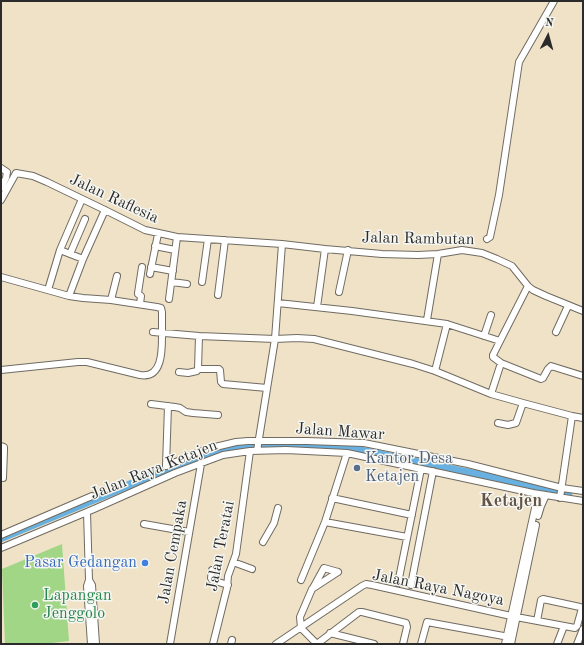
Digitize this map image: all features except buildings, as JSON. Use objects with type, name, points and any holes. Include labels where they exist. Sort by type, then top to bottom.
[{"type":"street","points":[[487,239],[490,236],[499,195],[519,62],[554,1]]},
{"type":"street","points":[[1,168],[8,172],[8,175],[1,188]]},
{"type":"street","name":"Jalan Raflesia","points":[[1,200],[16,173],[33,176],[47,182],[141,229],[150,232],[177,237],[282,244]]},
{"type":"street","points":[[48,290],[60,250],[82,199]]},
{"type":"street","points":[[68,296],[105,210]]},
{"type":"street","points":[[70,254],[85,219]]},
{"type":"street","points":[[150,274],[158,234]]},
{"type":"street","points":[[169,299],[177,237]]},
{"type":"street","points":[[202,282],[208,239]]},
{"type":"street","points":[[218,295],[225,240]]},
{"type":"street","name":"Jalan Rambutan","points":[[282,244],[325,249],[407,255],[438,254],[462,250],[470,251],[491,256],[512,266],[528,286],[568,306],[583,311]]},
{"type":"street","name":"Jalan Teratai","points":[[213,644],[228,585],[228,576],[236,552],[267,388],[275,339],[282,244]]},
{"type":"street","points":[[156,246],[175,250]]},
{"type":"street","points":[[317,307],[325,249]]},
{"type":"street","points":[[60,250],[83,259]]},
{"type":"street","points":[[339,292],[348,250]]},
{"type":"street","points":[[427,320],[438,254]]},
{"type":"street","points":[[140,304],[141,296],[138,293],[142,267]]},
{"type":"street","points":[[151,267],[173,271]]},
{"type":"street","points":[[111,300],[117,276]]},
{"type":"street","points":[[1,277],[68,296],[140,304],[161,308],[162,312],[162,352],[158,366],[153,373],[148,375],[140,375],[86,362],[1,370]]},
{"type":"street","points":[[172,282],[187,284]]},
{"type":"street","points":[[528,286],[493,357],[501,363],[541,379],[551,366],[583,376]]},
{"type":"street","points":[[278,303],[427,320],[447,324],[500,341]]},
{"type":"street","points":[[556,332],[568,306]]},
{"type":"street","points":[[484,336],[491,315]]},
{"type":"street","points":[[435,371],[447,324]]},
{"type":"street","points":[[153,332],[199,336],[314,339],[413,364],[435,371],[491,394],[583,418]]},
{"type":"street","points":[[198,369],[199,336]]},
{"type":"street","points":[[491,394],[501,363]]},
{"type":"street","points":[[179,372],[196,371],[198,369],[220,369],[221,381],[223,384],[267,388]]},
{"type":"street","points":[[498,423],[508,425],[516,423],[523,403]]},
{"type":"street","points":[[151,404],[178,407],[186,412],[218,415]]},
{"type":"street","points":[[168,406],[171,468]]},
{"type":"street","points":[[561,493],[572,416]]},
{"type":"street","name":"Jalan Mawar","points":[[171,468],[236,442],[256,447],[364,444],[468,464],[561,493],[583,491]]},
{"type":"street","points":[[362,456],[364,444]]},
{"type":"street","name":"Jalan Raya Ketajen","points":[[1,548],[87,512],[171,468],[201,464],[209,454],[229,453],[256,447],[286,450],[307,445],[533,493],[546,495],[561,493],[583,502]]},
{"type":"street","points":[[1,446],[4,447],[4,478]]},
{"type":"street","points":[[302,580],[325,522],[346,454]]},
{"type":"street","name":"Jalan Cempaka","points":[[170,644],[201,464]]},
{"type":"street","points":[[398,583],[421,469]]},
{"type":"street","points":[[411,585],[433,472]]},
{"type":"street","points":[[533,493],[537,509]]},
{"type":"street","points":[[505,644],[510,639],[537,509],[546,495]]},
{"type":"street","points":[[8,544],[3,535],[92,496]]},
{"type":"street","points":[[332,498],[412,515]]},
{"type":"street","points":[[263,542],[274,523],[278,508]]},
{"type":"street","points":[[87,512],[89,580],[92,585],[91,644]]},
{"type":"street","points":[[325,522],[407,537]]},
{"type":"street","points":[[144,524],[189,532]]},
{"type":"street","points":[[233,562],[252,569]]},
{"type":"street","points":[[212,570],[212,580],[228,585]]},
{"type":"street","name":"Jalan Raya Nagoya","points":[[276,644],[366,584],[564,626]]},
{"type":"street","points":[[312,589],[300,617],[301,628],[317,644],[359,612],[407,623],[403,644]]},
{"type":"street","points":[[536,621],[541,600],[543,599],[582,609],[576,627],[573,628],[564,626],[557,644]]},
{"type":"street","points":[[421,644],[427,622],[510,639]]},
{"type":"street","points":[[92,625],[96,644]]},
{"type":"street","points":[[576,644],[583,629]]},
{"type":"street","points":[[330,633],[374,644]]},
{"type":"green space","name":"Lapangan Jenggolo","points":[[62,544],[69,641],[44,644],[5,644],[2,569]]},
{"type":"waterway","points":[[1,538],[177,465],[232,448],[312,446],[348,448],[569,492]]},
{"type":"place","name":"Kantor Desa Ketajen","points":[[357,468]]},
{"type":"place","name":"Pasar Gedangan","points":[[145,563]]},
{"type":"place","name":"Lapangan Jenggolo","points":[[35,605]]},
{"type":"district","name":"Ketajen","points":[[511,501]]}]
